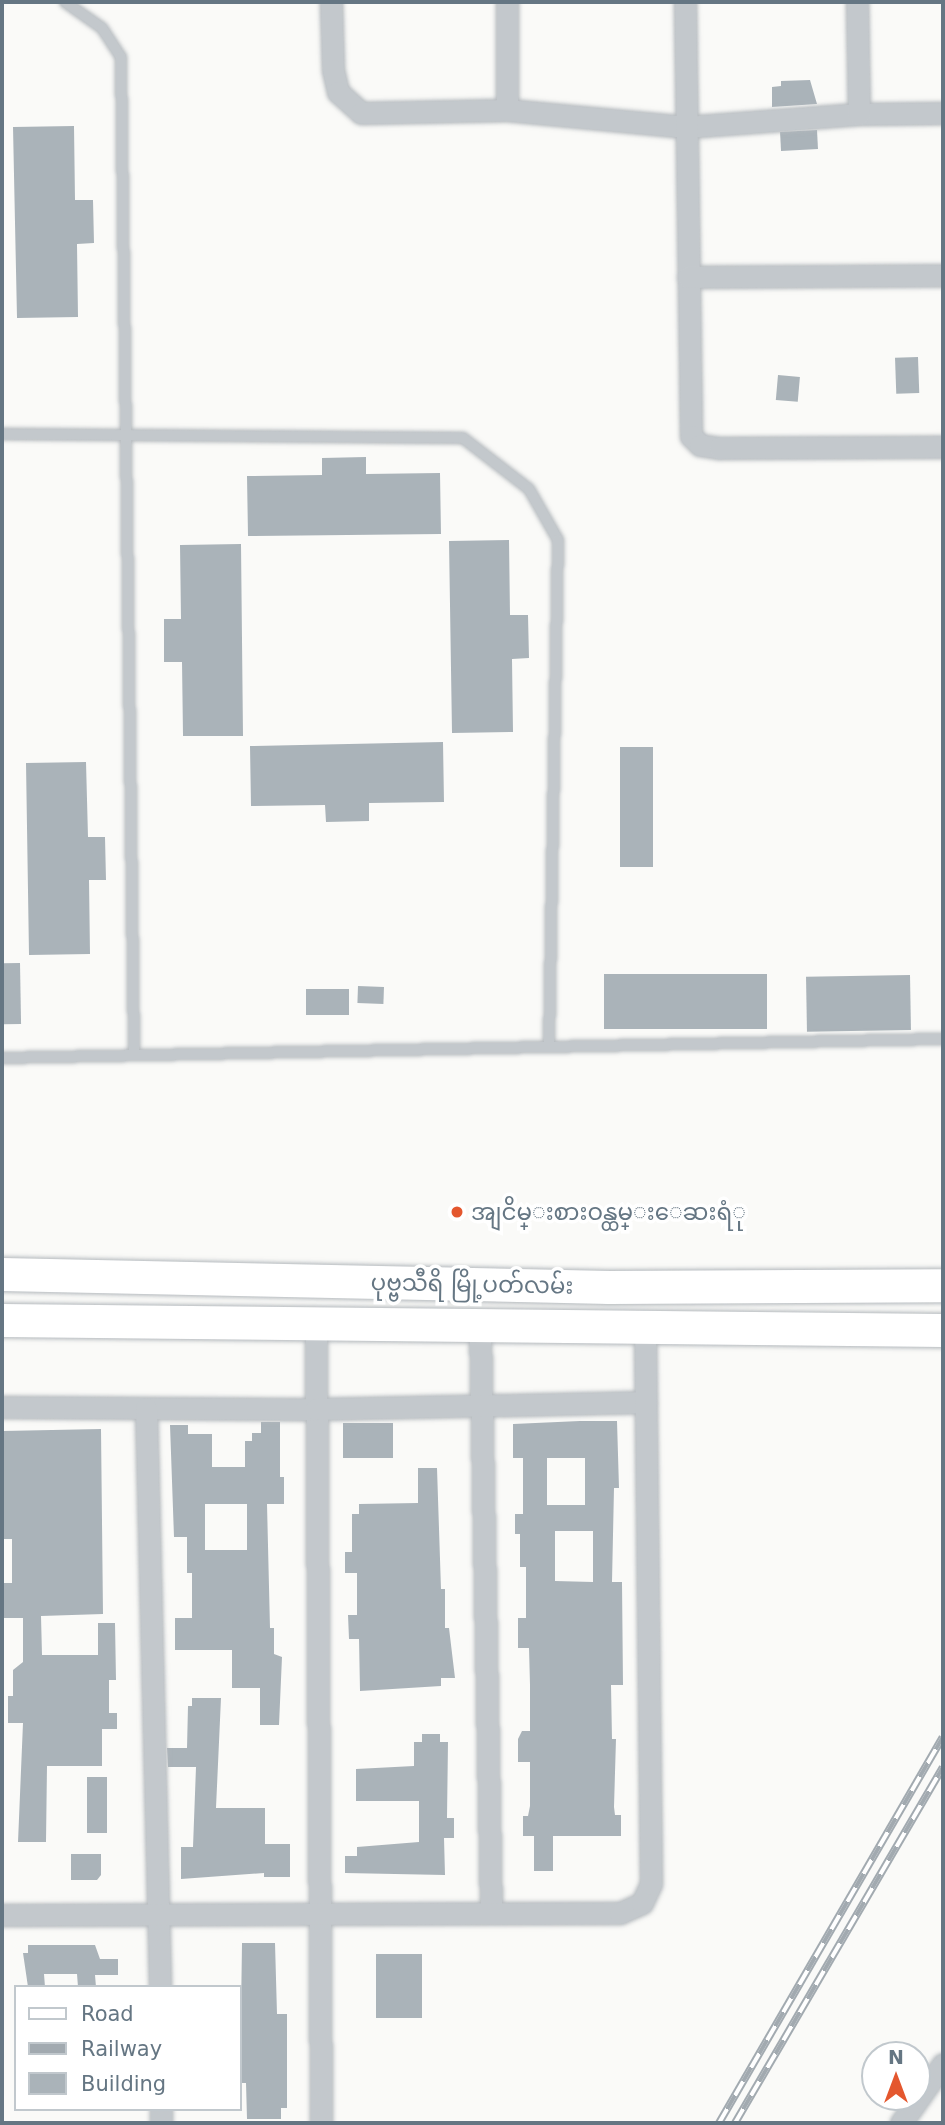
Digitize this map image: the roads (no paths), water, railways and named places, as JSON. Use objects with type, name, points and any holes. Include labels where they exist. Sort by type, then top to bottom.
[{"type":"main road","name":"ပုဗ္ဗသီရိ မြို့ပတ်လမ်း","points":[[2,1273],[609,1287],[943,1285]]},
{"type":"main road","name":"ပုဗ္ဗသီရိ မြို့ပတ်လမ်း","points":[[2,1320],[645,1329],[943,1330]]},
{"type":"street","points":[[331,2],[333,69],[338,92],[361,113],[507,110],[686,127],[859,114],[943,113]]},
{"type":"street","points":[[507,2],[507,110]]},
{"type":"street","points":[[685,2],[688,417],[691,436],[700,444],[750,449],[943,447]]},
{"type":"street","points":[[857,2],[859,114]]},
{"type":"street","points":[[688,277],[943,275]]},
{"type":"street","points":[[316,1325],[316,1915],[321,2123]]},
{"type":"street","points":[[480,1327],[491,1913]]},
{"type":"street","points":[[2,1915],[160,1917],[620,1913],[642,1903],[648,1894],[645,1329]]},
{"type":"street","points":[[2,1407],[316,1409],[646,1402]]},
{"type":"street","points":[[146,1408],[160,1985]]},
{"type":"street","points":[[901,2123],[943,2064]]},
{"type":"lane","points":[[65,2],[102,28],[121,57],[134,1055]]},
{"type":"lane","points":[[2,435],[463,438],[528,489],[558,540],[549,1047]]},
{"type":"lane","points":[[2,1058],[943,1039]]},
{"type":"railway","points":[[719,2123],[943,1737]]},
{"type":"railway","points":[[735,2123],[943,1767]]},
{"type":"place","name":"အျငိမ္းစားဝန္ထမ္းေဆးရံု","points":[[457,1212]]}]
